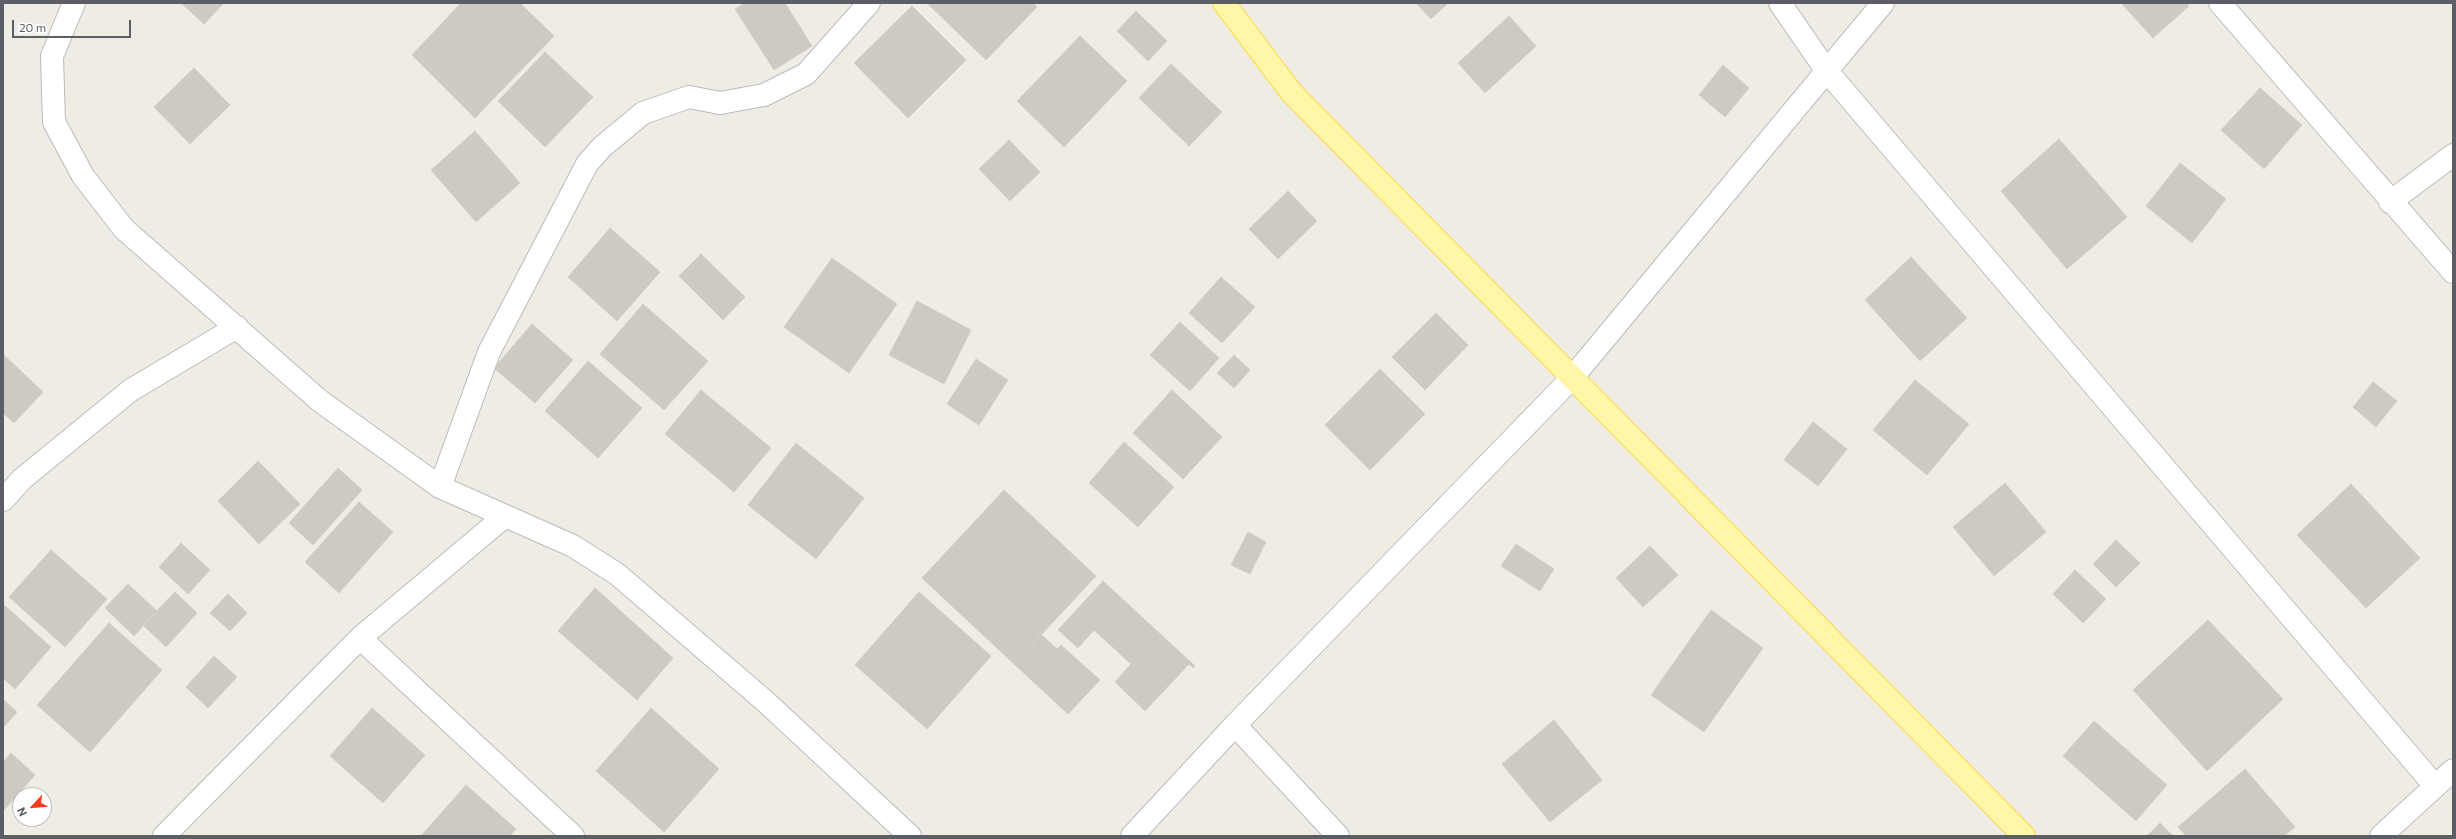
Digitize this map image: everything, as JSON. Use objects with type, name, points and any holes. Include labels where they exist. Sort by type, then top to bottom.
[{"type":"main road","points":[[1224,3],[1291,92],[2024,836]]},
{"type":"street","points":[[74,3],[52,56],[54,122],[83,176],[124,229],[320,401],[440,487],[573,546],[617,574],[766,702],[910,836]]},
{"type":"street","points":[[440,487],[489,352],[587,164],[602,147],[643,113],[689,97],[720,103],[764,95],[806,74],[869,3]]},
{"type":"street","points":[[1780,3],[1826,70],[2435,786]]},
{"type":"street","points":[[1132,836],[1235,725],[1572,378],[1768,144],[1826,70],[1883,3]]},
{"type":"street","points":[[2220,3],[2390,202],[2453,272]]},
{"type":"street","points":[[2390,202],[2453,155]]},
{"type":"street","points":[[3,500],[22,479],[131,390],[237,327]]},
{"type":"street","points":[[164,836],[360,638],[504,516]]},
{"type":"street","points":[[360,638],[573,836]]},
{"type":"street","points":[[1235,725],[1338,836]]},
{"type":"street","points":[[2381,836],[2453,770]]},
{"type":"building","points":[[181,3],[224,3],[204,24]]},
{"type":"building","points":[[461,3],[520,3],[554,36],[475,118],[412,55]]},
{"type":"building","points":[[745,3],[785,3],[812,46],[774,70],[735,9]]},
{"type":"building","points":[[927,3],[1033,3],[1037,7],[986,60]]},
{"type":"building","points":[[1416,3],[1448,3],[1431,19]]},
{"type":"building","points":[[2121,3],[2186,3],[2189,6],[2153,38]]},
{"type":"building","points":[[912,6],[966,60],[908,118],[854,63]]},
{"type":"building","points":[[1136,11],[1167,41],[1148,61],[1117,31]]},
{"type":"building","points":[[1509,16],[1536,46],[1485,93],[1458,63]]},
{"type":"building","points":[[1080,36],[1127,81],[1064,147],[1017,101]]},
{"type":"building","points":[[545,52],[593,97],[545,147],[498,101]]},
{"type":"building","points":[[1171,64],[1222,112],[1189,146],[1139,98]]},
{"type":"building","points":[[1723,65],[1749,88],[1725,117],[1699,95]]},
{"type":"building","points":[[194,68],[230,105],[190,144],[154,107]]},
{"type":"building","points":[[2260,88],[2302,125],[2264,169],[2221,130]]},
{"type":"building","points":[[475,131],[520,183],[476,222],[431,170]]},
{"type":"building","points":[[2059,139],[2127,217],[2067,269],[2001,191]]},
{"type":"building","points":[[1009,140],[1040,172],[1010,201],[979,169]]},
{"type":"building","points":[[2180,163],[2226,199],[2192,243],[2146,206]]},
{"type":"building","points":[[1288,191],[1317,221],[1278,259],[1249,229]]},
{"type":"building","points":[[610,228],[660,272],[617,321],[568,277]]},
{"type":"building","points":[[701,254],[745,297],[723,320],[679,276]]},
{"type":"building","points":[[1911,257],[1967,318],[1920,361],[1865,300]]},
{"type":"building","points":[[832,258],[897,304],[849,373],[784,327]]},
{"type":"building","points":[[1221,277],[1255,307],[1222,343],[1189,313]]},
{"type":"building","points":[[917,301],[971,330],[944,384],[889,355]]},
{"type":"building","points":[[643,304],[708,361],[664,410],[600,354]]},
{"type":"building","points":[[1436,313],[1468,345],[1425,390],[1392,357]]},
{"type":"building","points":[[1180,322],[1219,358],[1190,391],[1150,355]]},
{"type":"building","points":[[532,324],[573,360],[535,403],[494,368]]},
{"type":"building","points":[[3,354],[43,392],[14,423],[3,413]]},
{"type":"building","points":[[1234,355],[1250,370],[1234,388],[1217,373]]},
{"type":"building","points":[[976,359],[1008,380],[979,425],[947,404]]},
{"type":"building","points":[[588,361],[642,408],[598,458],[545,411]]},
{"type":"building","points":[[1380,369],[1425,414],[1370,470],[1325,425]]},
{"type":"building","points":[[1915,380],[1969,424],[1927,475],[1873,430]]},
{"type":"building","points":[[2373,382],[2397,401],[2376,427],[2353,407]]},
{"type":"building","points":[[701,390],[771,448],[734,492],[665,434]]},
{"type":"building","points":[[1172,390],[1222,437],[1183,479],[1133,433]]},
{"type":"building","points":[[1813,422],[1847,449],[1818,486],[1784,460]]},
{"type":"building","points":[[1124,442],[1174,487],[1138,527],[1089,483]]},
{"type":"building","points":[[796,443],[864,498],[816,559],[748,505]]},
{"type":"building","points":[[258,461],[300,504],[259,544],[218,501]]},
{"type":"building","points":[[338,468],[362,490],[313,545],[289,523]]},
{"type":"building","points":[[2005,483],[2046,532],[1994,576],[1953,527]]},
{"type":"building","points":[[2351,484],[2420,558],[2366,608],[2297,535]]},
{"type":"building","points":[[1004,490],[1096,576],[1014,664],[922,578]]},
{"type":"building","points":[[359,502],[393,532],[339,593],[305,562]]},
{"type":"building","points":[[1248,532],[1266,542],[1250,574],[1231,565]]},
{"type":"building","points":[[2116,540],[2140,563],[2116,587],[2093,564]]},
{"type":"building","points":[[181,543],[210,570],[188,594],[159,567]]},
{"type":"building","points":[[1516,544],[1554,569],[1540,591],[1501,566]]},
{"type":"building","points":[[1650,546],[1678,575],[1643,607],[1616,578]]},
{"type":"building","points":[[51,550],[107,599],[65,647],[9,597]]},
{"type":"building","points":[[2075,570],[2106,599],[2083,623],[2053,594]]},
{"type":"building","points":[[1103,581],[1195,666],[1193,668],[1189,664],[1145,711],[1115,682],[1131,664],[1094,630],[1078,648],[1058,630]]},
{"type":"building","points":[[128,584],[157,611],[134,636],[105,608]]},
{"type":"building","points":[[595,588],[673,658],[637,700],[558,631]]},
{"type":"building","points":[[175,592],[197,613],[166,647],[143,625]]},
{"type":"building","points":[[919,592],[991,656],[927,729],[855,665]]},
{"type":"building","points":[[228,594],[247,613],[230,631],[210,613]]},
{"type":"building","points":[[3,604],[51,647],[15,689],[3,678]]},
{"type":"building","points":[[1711,610],[1763,648],[1704,732],[1651,695]]},
{"type":"building","points":[[2208,620],[2283,699],[2207,771],[2133,690]]},
{"type":"building","points":[[109,623],[162,670],[90,752],[37,705]]},
{"type":"building","points":[[1042,635],[1057,649],[1061,645],[1100,680],[1068,714],[1014,664]]},
{"type":"building","points":[[214,656],[237,677],[208,708],[186,687]]},
{"type":"building","points":[[3,699],[17,712],[3,728]]},
{"type":"building","points":[[372,708],[425,755],[383,803],[330,756]]},
{"type":"building","points":[[651,708],[719,769],[664,832],[596,771]]},
{"type":"building","points":[[1554,720],[1602,780],[1550,822],[1502,764]]},
{"type":"building","points":[[2094,721],[2167,785],[2136,821],[2063,756]]},
{"type":"building","points":[[11,753],[35,775],[24,787],[12,787],[12,801],[3,811],[3,762]]},
{"type":"building","points":[[2245,769],[2295,827],[2284,836],[2186,836],[2178,827]]},
{"type":"building","points":[[466,785],[516,829],[510,836],[421,836]]},
{"type":"building","points":[[2160,823],[2173,836],[2147,836]]}]
